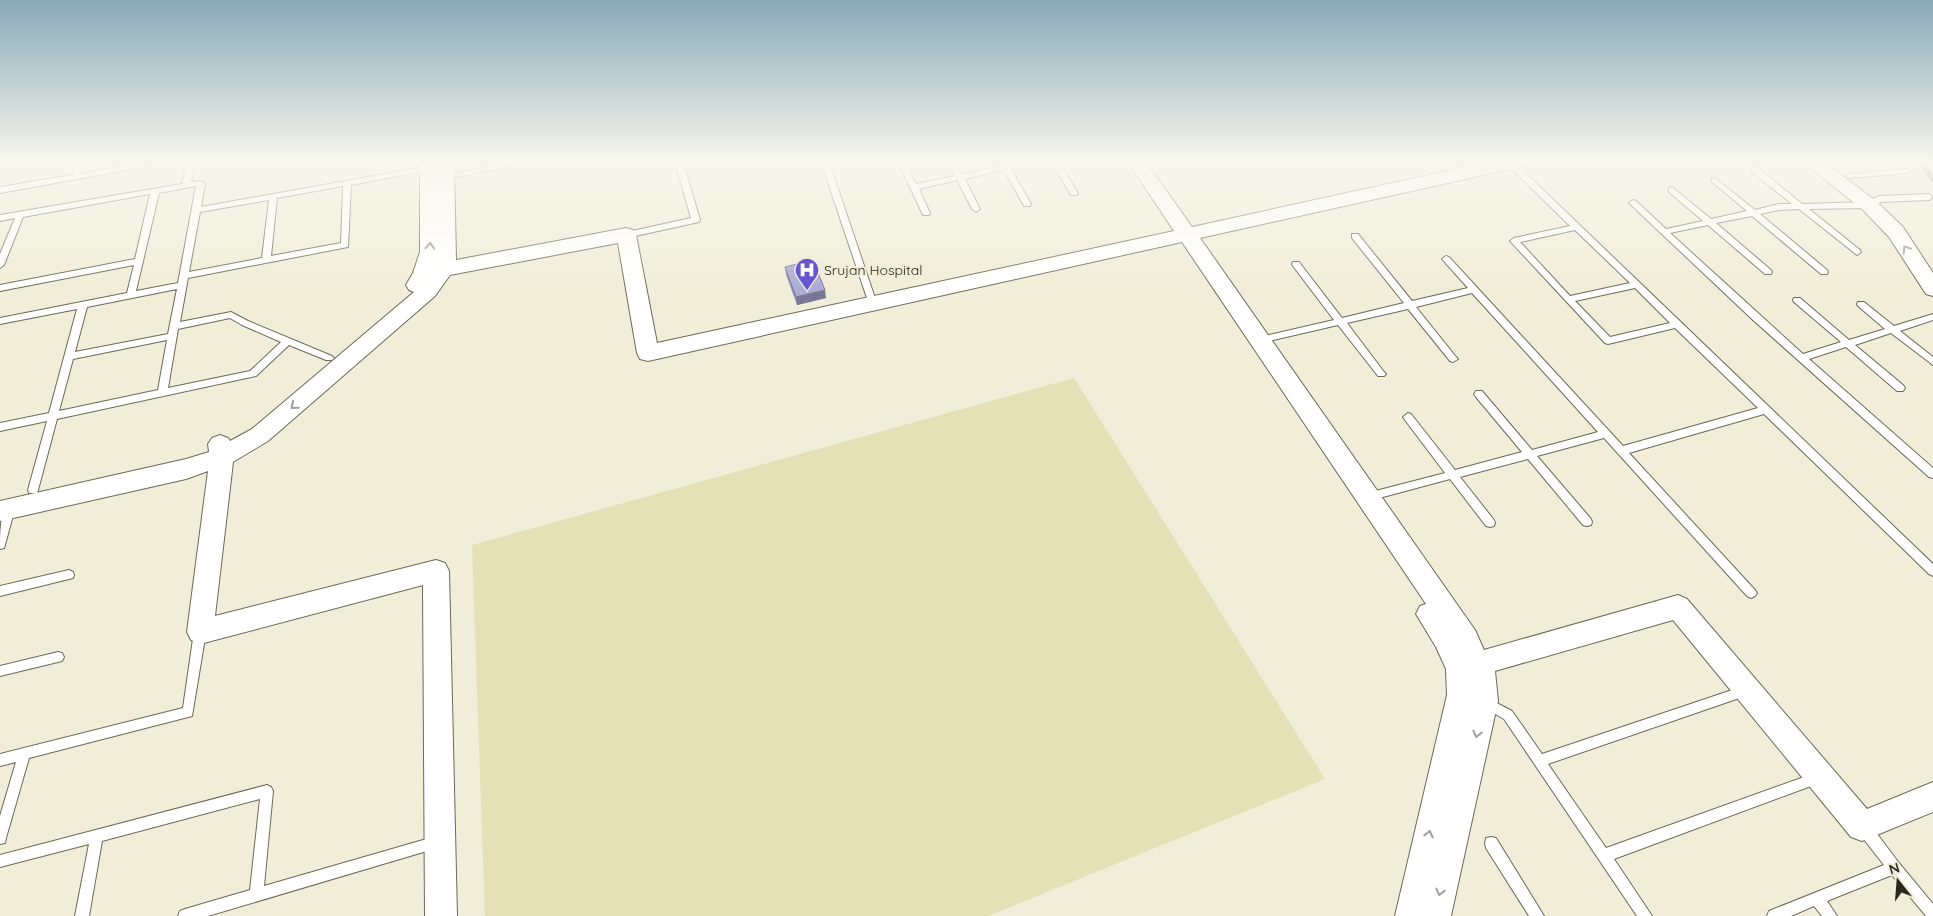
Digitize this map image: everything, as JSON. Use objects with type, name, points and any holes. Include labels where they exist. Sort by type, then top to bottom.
[{"type":"street","points":[[3,505],[33,490],[190,455],[221,451],[416,286],[447,256],[441,205]]},
{"type":"street","points":[[1155,205],[1260,340],[1466,639],[1469,667],[1410,916]]},
{"type":"street","points":[[1162,205],[1180,236],[1446,639],[1469,667],[1483,675],[1484,701],[1435,916]]},
{"type":"street","points":[[433,271],[626,235],[648,353],[1320,205]]},
{"type":"street","points":[[1876,205],[1933,290]]},
{"type":"street","points":[[1878,205],[1905,221],[1933,260]]},
{"type":"street","points":[[3,505],[186,469],[221,451],[260,435],[428,291],[439,278],[433,271]]},
{"type":"street","points":[[221,451],[200,632],[436,570],[441,916]]},
{"type":"street","points":[[1469,667],[1678,607],[1862,826],[1933,797]]},
{"type":"lane","points":[[0,218],[80,205]]},
{"type":"lane","points":[[131,295],[152,205]]},
{"type":"lane","points":[[162,393],[198,205]]},
{"type":"lane","points":[[197,210],[226,205]]},
{"type":"lane","points":[[266,260],[272,205]]},
{"type":"lane","points":[[0,321],[131,295],[266,260],[345,245],[346,205]]},
{"type":"lane","points":[[626,235],[696,220],[692,205]]},
{"type":"lane","points":[[840,205],[873,304]]},
{"type":"lane","points":[[922,205],[926,214]]},
{"type":"lane","points":[[974,205],[976,209]]},
{"type":"lane","points":[[1554,205],[1933,571]]},
{"type":"lane","points":[[1635,205],[1801,358],[1933,474]]},
{"type":"lane","points":[[1690,205],[1768,272]]},
{"type":"lane","points":[[1745,205],[1824,272]]},
{"type":"lane","points":[[1664,232],[1779,207],[1823,205]]},
{"type":"lane","points":[[1800,206],[1857,252]]},
{"type":"lane","points":[[0,265],[20,215]]},
{"type":"lane","points":[[1576,227],[1514,241],[1608,341],[1677,324]]},
{"type":"lane","points":[[1355,236],[1453,359]]},
{"type":"lane","points":[[1446,259],[1751,593]]},
{"type":"lane","points":[[0,288],[139,261]]},
{"type":"lane","points":[[1296,264],[1381,374]]},
{"type":"lane","points":[[1569,299],[1636,285]]},
{"type":"lane","points":[[1260,340],[1474,290]]},
{"type":"lane","points":[[1797,300],[1900,388]]},
{"type":"lane","points":[[33,490],[83,304]]},
{"type":"lane","points":[[1861,304],[1933,362]]},
{"type":"lane","points":[[69,356],[174,331],[231,315],[329,358]]},
{"type":"lane","points":[[1801,358],[1933,317]]},
{"type":"lane","points":[[0,427],[253,374],[288,341]]},
{"type":"lane","points":[[1479,394],[1587,522]]},
{"type":"lane","points":[[1621,450],[1766,410]]},
{"type":"lane","points":[[1408,417],[1490,523]]},
{"type":"lane","points":[[1368,497],[1606,434]]},
{"type":"lane","points":[[0,545],[3,505]]},
{"type":"lane","points":[[0,591],[70,575]]},
{"type":"lane","points":[[0,760],[188,712],[200,632]]},
{"type":"lane","points":[[0,671],[58,657]]},
{"type":"lane","points":[[1540,761],[1747,690]]},
{"type":"lane","points":[[1484,701],[1508,715],[1644,916]]},
{"type":"lane","points":[[0,838],[24,754]]},
{"type":"lane","points":[[1603,856],[1821,777]]},
{"type":"lane","points":[[0,861],[267,791],[256,895]]},
{"type":"lane","points":[[1862,826],[1933,914]]},
{"type":"lane","points":[[82,916],[97,835]]},
{"type":"lane","points":[[185,916],[440,841]]},
{"type":"lane","points":[[1491,843],[1537,916]]},
{"type":"lane","points":[[1774,916],[1894,868]]},
{"type":"lane","points":[[1817,899],[1830,916]]},
{"type":"shaded area","points":[[1074,378],[1325,779],[988,916],[485,916],[472,545]]},
{"type":"building","points":[[813,260],[825,290],[796,297],[785,267]]},
{"type":"place","name":"Srujan Hospital","points":[[807,291]]}]
